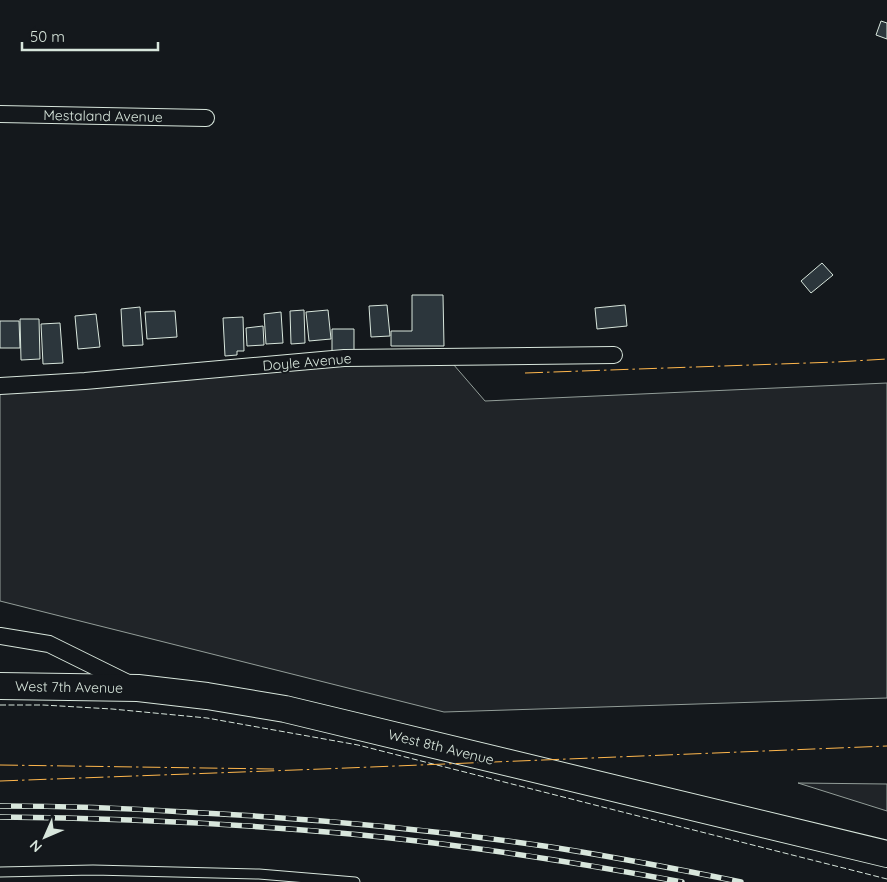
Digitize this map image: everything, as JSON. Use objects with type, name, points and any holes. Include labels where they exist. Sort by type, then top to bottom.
[{"type":"main road","name":"West 7th Avenue","points":[[0,686],[138,688]]},
{"type":"main road","name":"West 8th Avenue","points":[[138,688],[207,696],[285,709],[887,854]]},
{"type":"street","name":"Mestaland Avenue","points":[[0,114],[206,118]]},
{"type":"street","name":"Doyle Avenue","points":[[0,386],[85,382],[344,358],[614,355]]},
{"type":"street","name":"West 8th Avenue","points":[[0,636],[49,644],[138,688]]},
{"type":"lane","points":[[0,872],[93,870],[259,874],[356,882]]},
{"type":"shaded area","points":[[447,357],[485,401],[887,383],[887,698],[444,712],[0,601],[0,383]]},
{"type":"shaded area","points":[[798,783],[887,784],[887,811]]},
{"type":"building","points":[[881,21],[887,23],[887,39],[876,35]]},
{"type":"building","points":[[822,263],[833,275],[811,293],[801,281]]},
{"type":"building","points":[[412,295],[443,295],[444,346],[391,346],[391,331],[412,331]]},
{"type":"building","points":[[387,305],[390,336],[371,337],[369,306]]},
{"type":"building","points":[[625,305],[627,326],[597,329],[595,308]]},
{"type":"building","points":[[140,307],[143,345],[123,346],[121,309]]},
{"type":"building","points":[[304,310],[305,343],[291,344],[290,311]]},
{"type":"building","points":[[328,310],[331,339],[309,341],[306,312]]},
{"type":"building","points":[[175,311],[177,337],[147,339],[145,312]]},
{"type":"building","points":[[281,312],[283,343],[266,344],[264,314]]},
{"type":"building","points":[[96,314],[100,347],[78,349],[75,316]]},
{"type":"building","points":[[243,317],[244,351],[237,351],[237,355],[225,356],[223,318]]},
{"type":"building","points":[[20,319],[39,319],[40,359],[21,360]]},
{"type":"building","points":[[0,321],[19,321],[20,348],[0,348]]},
{"type":"building","points":[[60,323],[63,363],[43,364],[41,324]]},
{"type":"building","points":[[263,326],[264,345],[247,346],[246,328]]},
{"type":"building","points":[[332,329],[354,329],[354,351],[332,351]]},
{"type":"railway","points":[[0,806],[116,808],[231,814],[414,830],[551,847],[741,882]]},
{"type":"railway","points":[[0,817],[170,822],[339,833],[511,853],[682,882]]},
{"type":"fence","points":[[0,705],[43,705],[112,709],[207,718],[358,745],[887,879]]},
{"type":"power","points":[[525,373],[887,359]]},
{"type":"power","points":[[0,781],[887,746]]},
{"type":"power","points":[[0,765],[274,769]]}]
